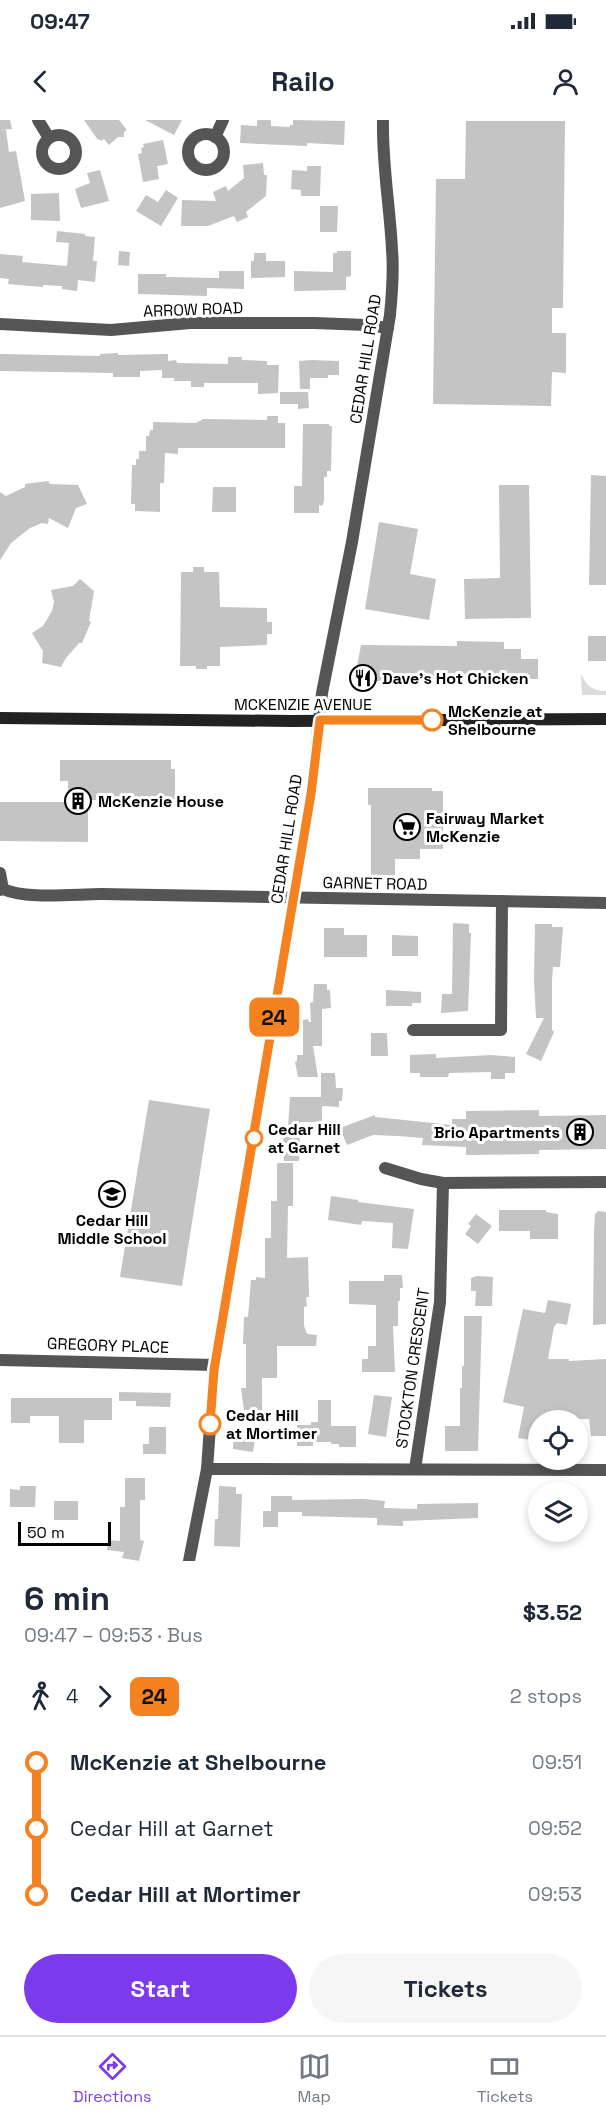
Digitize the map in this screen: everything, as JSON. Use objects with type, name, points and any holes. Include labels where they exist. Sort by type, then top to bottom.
[{"type":"main road","name":"MCKENZIE AVENUE","points":[[0,718],[606,719]]},
{"type":"street","points":[[38,120],[49,138]]},
{"type":"street","points":[[215,137],[223,120]]},
{"type":"street","name":"CEDAR HILL ROAD","points":[[189,1561],[207,1469],[215,1365],[311,794],[322,693],[352,542],[388,328],[393,279],[383,120]]},
{"type":"street","name":"ARROW ROAD","points":[[0,324],[111,330],[190,323],[314,323],[388,328]]},
{"type":"street","name":"GARNET ROAD","points":[[0,873],[1,889],[12,894],[606,903]]},
{"type":"street","points":[[413,1030],[501,1030],[502,901]]},
{"type":"street","points":[[385,1168],[443,1183],[606,1182]]},
{"type":"street","name":"STOCKTON CRESCENT","points":[[415,1469],[440,1302],[443,1183]]},
{"type":"street","name":"GREGORY PLACE","points":[[0,1360],[42,1359],[215,1365]]},
{"type":"street","points":[[207,1469],[606,1470]]},
{"type":"shaded area","points":[[581,674],[590,687],[606,691],[606,695],[582,695]]},
{"type":"building","points":[[0,120],[10,120],[12,129],[0,130]]},
{"type":"building","points":[[84,120],[119,120],[127,130],[124,132],[124,137],[118,137],[109,145],[104,139],[98,140]]},
{"type":"building","points":[[145,120],[182,120],[174,135]]},
{"type":"building","points":[[257,120],[271,120],[271,126],[290,127],[293,125],[293,120],[345,121],[344,145],[240,143],[241,125],[257,126]]},
{"type":"building","points":[[466,121],[565,121],[563,308],[552,308],[552,333],[566,333],[566,373],[552,372],[551,406],[433,404],[436,179],[465,179]]},
{"type":"building","points":[[0,130],[6,130],[9,152],[16,151],[25,201],[0,208]]},
{"type":"building","points":[[163,140],[168,164],[157,166],[159,179],[143,182],[138,154],[142,153],[143,144]]},
{"type":"building","points":[[263,163],[264,175],[267,175],[266,196],[246,212],[248,217],[237,222],[234,216],[208,226],[181,226],[182,200],[216,201],[213,192],[226,186],[228,191],[244,178],[243,165]]},
{"type":"building","points":[[307,166],[321,166],[320,196],[301,196],[301,190],[291,189],[292,170],[307,171]]},
{"type":"building","points":[[100,170],[109,201],[81,208],[75,189],[90,183],[87,173]]},
{"type":"building","points":[[166,190],[178,198],[161,226],[136,211],[146,195],[158,202]]},
{"type":"building","points":[[59,193],[60,221],[31,220],[31,194]]},
{"type":"building","points":[[320,206],[338,206],[337,232],[320,232]]},
{"type":"building","points":[[57,231],[95,237],[93,261],[97,261],[95,282],[78,280],[77,291],[62,289],[62,286],[8,284],[9,279],[0,278],[0,254],[23,256],[22,262],[67,266],[69,243],[56,242]]},
{"type":"building","points":[[119,251],[130,252],[129,266],[118,265]]},
{"type":"building","points":[[351,251],[351,276],[346,277],[346,290],[294,291],[294,271],[333,272],[333,253]]},
{"type":"building","points":[[254,253],[266,253],[266,261],[285,261],[285,277],[251,278],[251,261],[254,261]]},
{"type":"building","points":[[219,271],[244,271],[244,289],[207,288],[207,296],[138,294],[138,274],[219,278]]},
{"type":"building","points":[[118,353],[118,355],[168,354],[168,361],[176,360],[177,363],[228,364],[228,357],[267,361],[267,365],[279,365],[278,393],[258,394],[258,383],[204,383],[204,387],[191,387],[191,381],[162,378],[162,370],[140,371],[140,377],[113,377],[113,373],[0,371],[0,354],[100,356],[100,354]]},
{"type":"building","points":[[299,361],[339,361],[339,375],[328,375],[328,378],[310,378],[310,389],[300,389]]},
{"type":"building","points":[[280,392],[308,392],[309,408],[298,409],[298,404],[280,404]]},
{"type":"building","points":[[267,416],[278,416],[278,423],[285,423],[285,448],[178,448],[178,454],[165,453],[164,483],[160,483],[160,512],[135,511],[135,504],[131,504],[132,465],[136,465],[136,459],[139,459],[139,451],[146,451],[146,436],[149,436],[150,430],[153,430],[153,422],[196,423],[203,419],[267,420]]},
{"type":"building","points":[[303,424],[332,426],[331,471],[327,471],[327,477],[324,477],[324,501],[322,506],[319,505],[319,513],[294,513],[294,486],[302,486]]},
{"type":"building","points":[[591,475],[606,476],[606,585],[589,585]]},
{"type":"building","points":[[48,481],[50,484],[78,485],[87,504],[76,508],[68,528],[49,518],[48,524],[42,523],[30,528],[11,543],[0,560],[0,492],[6,496],[25,487],[25,484]]},
{"type":"building","points":[[499,485],[529,485],[531,618],[465,619],[464,579],[500,578]]},
{"type":"building","points":[[213,487],[236,487],[236,512],[212,512]]},
{"type":"building","points":[[379,522],[418,529],[410,574],[436,579],[429,620],[365,609]]},
{"type":"building","points":[[193,567],[204,567],[204,572],[219,572],[220,607],[267,608],[267,622],[272,622],[272,634],[267,634],[267,645],[220,647],[220,666],[196,669],[196,666],[180,666],[181,572],[193,572]]},
{"type":"building","points":[[80,579],[94,591],[89,621],[91,622],[82,643],[79,643],[61,667],[42,663],[43,651],[32,633],[43,626],[52,611],[54,602],[51,590],[73,586]]},
{"type":"building","points":[[588,636],[606,636],[606,661],[588,661]]},
{"type":"building","points":[[457,641],[504,642],[504,649],[521,649],[521,659],[538,659],[538,679],[519,679],[519,685],[475,684],[475,680],[373,681],[355,677],[361,645],[457,646]]},
{"type":"building","name":"McKenzie House","points":[[60,760],[171,760],[171,769],[175,769],[175,800],[88,800],[88,842],[0,841],[0,802],[68,802],[68,781],[60,781]]},
{"type":"building","name":"Fairway Market McKenzie","points":[[368,788],[432,788],[432,791],[443,791],[443,849],[420,849],[420,859],[395,859],[395,875],[371,875],[371,805],[368,805]]},
{"type":"building","points":[[453,923],[469,924],[469,933],[471,933],[468,1011],[441,1013],[442,994],[452,994]]},
{"type":"building","points":[[535,924],[552,924],[552,927],[563,927],[560,967],[553,967],[552,1030],[554,1032],[541,1061],[526,1054],[544,1018],[536,1018]]},
{"type":"building","points":[[324,928],[344,928],[344,935],[367,935],[367,957],[324,957]]},
{"type":"building","points":[[392,935],[418,936],[418,956],[392,956]]},
{"type":"building","points":[[314,984],[327,984],[327,990],[330,990],[331,1008],[322,1009],[322,1046],[313,1046],[318,1077],[298,1077],[295,1062],[297,1055],[303,1055],[303,1020],[308,1019],[311,1022],[310,1003],[313,1002]]},
{"type":"building","points":[[386,990],[421,992],[421,1003],[412,1003],[412,1006],[386,1006]]},
{"type":"building","points":[[371,1033],[387,1033],[388,1056],[371,1056]]},
{"type":"building","points":[[436,1054],[436,1058],[491,1055],[515,1057],[515,1073],[505,1073],[505,1079],[491,1079],[491,1072],[449,1073],[448,1077],[420,1077],[420,1073],[410,1073],[410,1055]]},
{"type":"building","points":[[321,1073],[335,1073],[336,1088],[343,1088],[342,1101],[339,1101],[339,1107],[322,1106],[322,1122],[300,1122],[299,1161],[284,1161],[283,1128],[288,1128],[290,1097],[321,1097]]},
{"type":"building","name":"Cedar Hill Middle School","points":[[149,1100],[210,1109],[182,1286],[120,1277]]},
{"type":"building","points":[[539,1110],[539,1116],[606,1115],[606,1149],[539,1150],[539,1154],[466,1155],[466,1147],[422,1145],[423,1138],[373,1135],[347,1145],[340,1128],[375,1115],[375,1117],[452,1125],[452,1119],[466,1119],[466,1111]]},
{"type":"building","points":[[277,1163],[293,1163],[293,1206],[288,1206],[287,1258],[308,1257],[309,1297],[306,1297],[307,1306],[304,1307],[304,1326],[307,1334],[317,1335],[316,1346],[277,1346],[277,1378],[262,1378],[262,1410],[244,1410],[241,1388],[246,1388],[244,1317],[248,1317],[251,1280],[256,1280],[256,1277],[265,1278],[265,1238],[271,1238],[271,1201],[277,1201]]},
{"type":"building","points":[[331,1196],[414,1209],[408,1249],[392,1248],[393,1223],[362,1221],[361,1225],[328,1220]]},
{"type":"building","points":[[499,1210],[546,1210],[546,1212],[558,1214],[558,1239],[530,1239],[530,1231],[499,1231]]},
{"type":"building","points":[[598,1211],[606,1212],[606,1324],[593,1325],[594,1232],[595,1214]]},
{"type":"building","points":[[476,1214],[492,1226],[478,1244],[465,1234],[471,1226],[468,1224]]},
{"type":"building","points":[[384,1275],[402,1275],[403,1288],[400,1288],[400,1301],[398,1301],[398,1326],[393,1326],[395,1372],[362,1372],[362,1359],[368,1359],[368,1346],[376,1346],[376,1305],[349,1304],[349,1281],[384,1281]]},
{"type":"building","points":[[493,1277],[492,1306],[475,1306],[476,1291],[471,1291],[471,1278]]},
{"type":"building","points":[[548,1300],[571,1304],[567,1325],[557,1323],[554,1327],[548,1359],[569,1359],[569,1361],[606,1359],[606,1436],[591,1436],[588,1410],[528,1410],[528,1440],[518,1438],[524,1407],[503,1402],[523,1309],[545,1313]]},
{"type":"building","points":[[464,1316],[482,1316],[478,1451],[445,1451],[445,1426],[460,1426],[460,1388],[462,1388],[462,1366],[464,1366]]},
{"type":"building","points":[[119,1392],[171,1393],[170,1407],[136,1406],[136,1401],[119,1401]]},
{"type":"building","points":[[374,1395],[392,1397],[386,1437],[368,1434]]},
{"type":"building","points":[[11,1398],[112,1398],[112,1420],[84,1420],[84,1443],[59,1443],[59,1416],[30,1416],[30,1423],[11,1423]]},
{"type":"building","points":[[318,1400],[331,1400],[331,1426],[356,1426],[356,1447],[339,1447],[339,1444],[331,1444],[331,1442],[313,1442],[313,1446],[297,1446],[297,1425],[311,1425],[311,1422],[318,1422]]},
{"type":"building","points":[[149,1427],[166,1427],[166,1454],[143,1454],[143,1444],[149,1444]]},
{"type":"building","points":[[234,1429],[256,1432],[253,1452],[233,1449]]},
{"type":"building","points":[[125,1478],[145,1478],[145,1500],[140,1500],[140,1540],[144,1541],[139,1561],[122,1558],[124,1552],[107,1550],[108,1540],[120,1541],[120,1507],[125,1507]]},
{"type":"building","points":[[20,1486],[36,1486],[35,1507],[10,1507],[10,1489],[20,1490]]},
{"type":"building","points":[[219,1486],[236,1487],[236,1494],[242,1494],[240,1547],[214,1546]]},
{"type":"building","points":[[271,1496],[292,1496],[292,1500],[385,1501],[384,1508],[417,1509],[417,1504],[478,1503],[478,1518],[403,1521],[403,1526],[377,1525],[377,1518],[302,1516],[302,1512],[278,1512],[278,1527],[263,1527],[263,1511],[271,1511]]},
{"type":"building","points":[[54,1501],[78,1501],[78,1520],[54,1520]]},
{"type":"bus line","name":"24","points":[[210,1424],[214,1370],[311,794],[320,720],[432,720]]},
{"type":"place","name":"Dave's Hot Chicken","points":[[363,678]]},
{"type":"place","name":"McKenzie at Shelbourne","points":[[432,720]]},
{"type":"place","name":"McKenzie House","points":[[78,801]]},
{"type":"place","name":"Fairway Market McKenzie","points":[[407,827]]},
{"type":"place","name":"Brio Apartments","points":[[580,1132]]},
{"type":"place","name":"Cedar Hill at Garnet","points":[[254,1138]]},
{"type":"place","name":"Cedar Hill Middle School","points":[[112,1194]]},
{"type":"place","name":"Cedar Hill at Mortimer","points":[[210,1424]]}]
